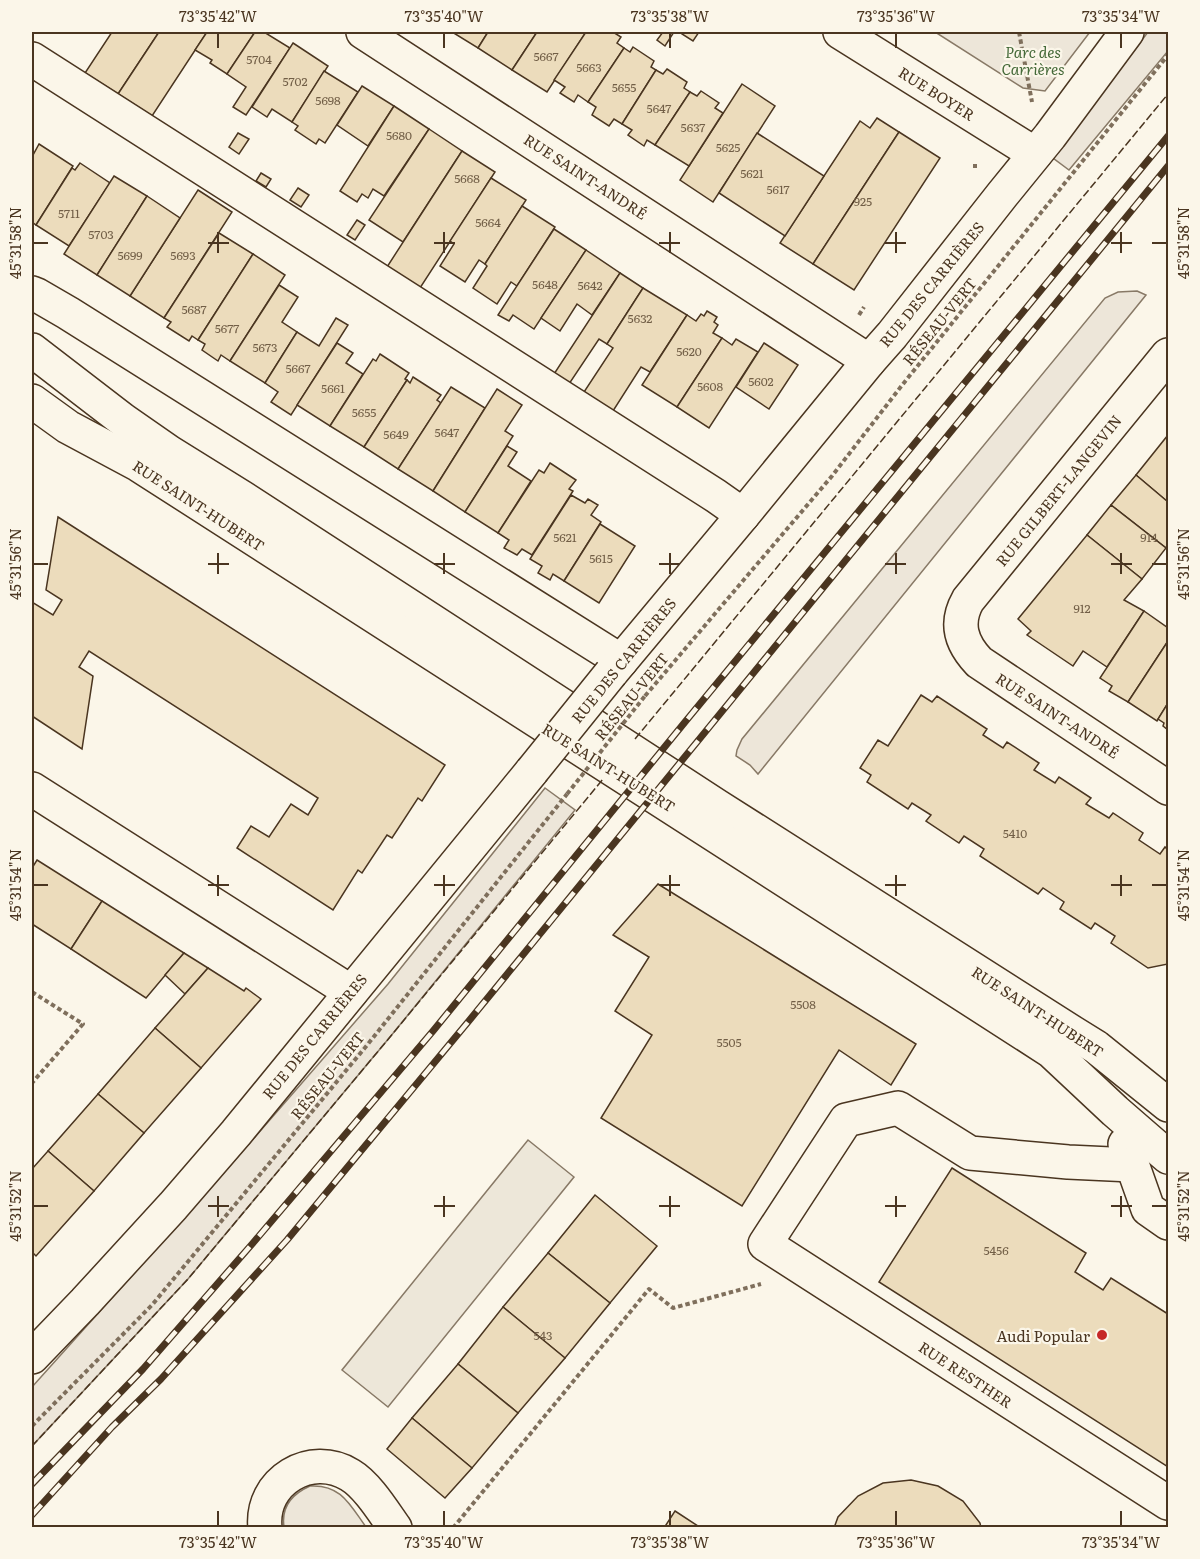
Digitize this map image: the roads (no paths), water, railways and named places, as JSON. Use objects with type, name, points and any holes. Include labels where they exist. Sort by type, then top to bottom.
[{"type":"street","name":"RUE SAINT-ANDRÉ","points":[[363,32],[869,361]]},
{"type":"street","name":"RUE BOYER","points":[[840,32],[1035,154]]},
{"type":"street","name":"RUE DES CARRIÈRES","points":[[32,1357],[85,1302],[236,1133],[616,667],[892,335],[1035,154],[1127,32]]},
{"type":"street","points":[[32,59],[716,496],[743,516]]},
{"type":"street","points":[[32,293],[85,323],[616,667]]},
{"type":"street","name":"RUE SAINT-HUBERT","points":[[32,350],[123,420],[169,452],[263,510],[738,819],[1070,1030],[1096,1047],[1168,1105]]},
{"type":"street","name":"RUE GILBERT-LANGEVIN","points":[[962,630],[961,620],[968,600],[1168,355]]},
{"type":"street","name":"RUE SAINT-HUBERT","points":[[32,401],[68,427],[139,465],[1051,1051],[1168,1157]]},
{"type":"street","name":"RUE SAINT-ANDRÉ","points":[[962,630],[965,645],[979,662],[1168,788]]},
{"type":"street","points":[[32,789],[351,992]]},
{"type":"street","name":"RUE RESTHER","points":[[1132,1165],[970,1153],[898,1108],[846,1120],[765,1244],[1168,1503]]},
{"type":"street","points":[[1115,1111],[1148,1209],[1168,1223]]},
{"type":"street","points":[[265,1527],[268,1499],[274,1490],[293,1473],[317,1467],[331,1468],[351,1475],[363,1486],[395,1527]]},
{"type":"railway","points":[[32,1484],[143,1369],[433,1031],[1168,136]]},
{"type":"railway","points":[[32,1515],[112,1427],[161,1379],[287,1240],[1168,166]]},
{"type":"place","name":"Audi Popular","points":[[1102,1335]]},
{"type":"park label","name":"Parc des Carrières","points":[[1033,60]]}]
